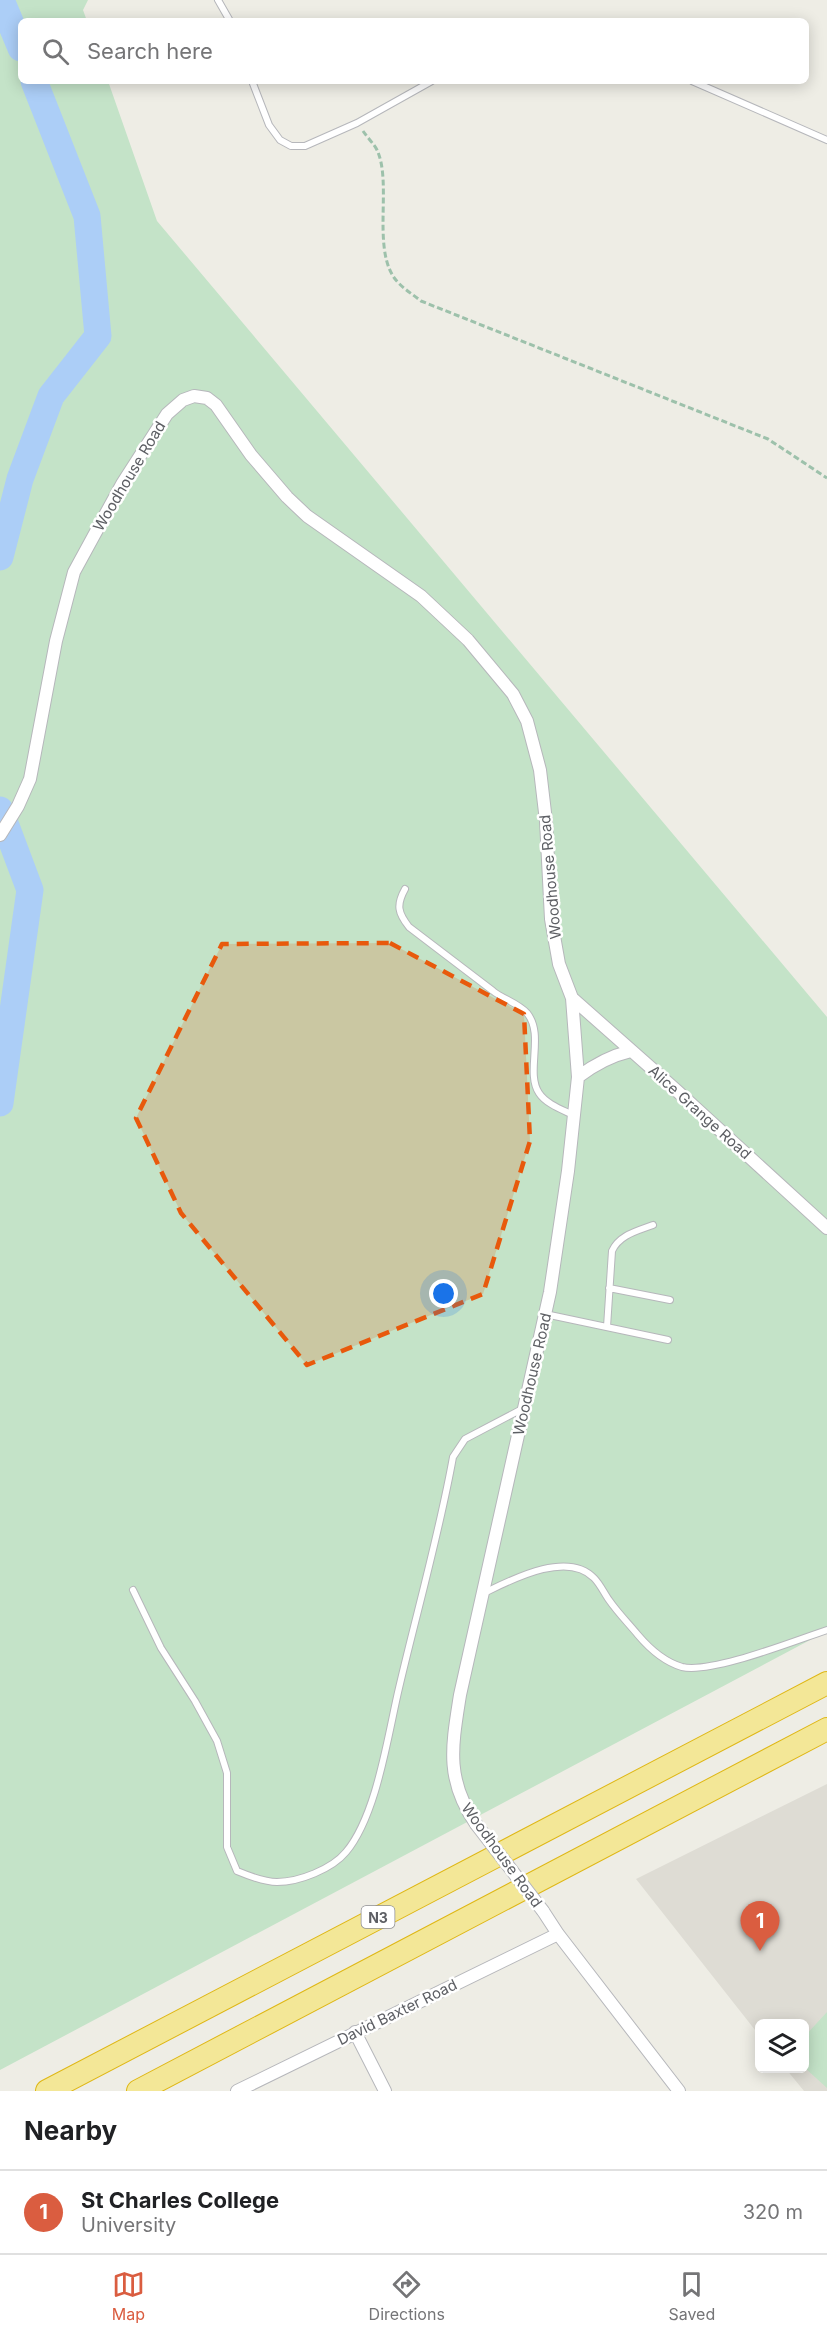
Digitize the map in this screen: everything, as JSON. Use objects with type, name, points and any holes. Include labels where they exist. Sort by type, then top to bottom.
[{"type":"highway","name":"N3","points":[[47,2091],[827,1683]]},
{"type":"highway","points":[[138,2091],[827,1729]]},
{"type":"street","name":"Woodhouse Road","points":[[0,835],[18,806],[30,778],[56,641],[74,572],[122,484],[167,414],[183,400],[199,395],[216,405],[251,455],[287,498],[307,516],[421,596],[468,640],[513,694],[527,721],[540,770],[546,821],[551,919],[559,964],[572,998],[578,1077],[568,1171],[545,1314],[460,1695],[454,1730],[453,1757],[458,1793],[477,1824],[679,2091]]},
{"type":"street","name":"Alice Grange Road","points":[[572,998],[827,1228]]},
{"type":"street","points":[[578,1077],[613,1055],[632,1051]]},
{"type":"street","name":"David Baxter Road","points":[[237,2091],[558,1934]]},
{"type":"street","points":[[355,2032],[385,2091]]},
{"type":"lane","points":[[218,0],[228,18]]},
{"type":"lane","points":[[253,84],[269,125],[279,140],[291,146],[304,146],[357,123],[427,84]]},
{"type":"lane","points":[[699,84],[827,140]]},
{"type":"lane","points":[[405,889],[399,899],[398,907],[400,916],[409,927],[494,992],[525,1012],[532,1021],[535,1082],[538,1093],[574,1116]]},
{"type":"lane","points":[[607,1327],[612,1251],[615,1243],[653,1225]]},
{"type":"lane","points":[[609,1288],[670,1300]]},
{"type":"lane","points":[[545,1314],[668,1340]]},
{"type":"lane","points":[[133,1590],[161,1648],[218,1741],[226,1773],[227,1847],[237,1871],[251,1877],[276,1882],[302,1878],[326,1867],[345,1853],[359,1832],[374,1793],[388,1744],[453,1457],[465,1439],[524,1408]]},
{"type":"lane","points":[[483,1594],[514,1578],[541,1568],[564,1566],[580,1570],[593,1576],[610,1602],[647,1645],[666,1660],[683,1667],[699,1667],[737,1660],[827,1630]]},
{"type":"path","points":[[357,123],[377,151],[381,168],[386,252],[392,274],[400,284],[421,301],[768,439],[827,478]]},
{"type":"highlighted area","points":[[390,943],[524,1014],[530,1141],[483,1294],[307,1365],[181,1213],[136,1118],[222,944]]},
{"type":"shaded area","points":[[827,1784],[827,2091],[804,2091],[789,2073],[809,2073],[809,2019],[755,2019],[755,2030],[636,1879]]},
{"type":"green space","points":[[0,0],[88,0],[83,10],[86,18],[18,18],[18,84],[109,84],[157,221],[827,1017],[827,1631],[0,2070]]},
{"type":"green space","points":[[827,2012],[827,2088],[809,2072],[809,2032]]},
{"type":"waterway","points":[[1,0],[18,41]]},
{"type":"waterway","points":[[0,557],[20,479],[51,396],[98,336],[87,216],[35,84]]},
{"type":"waterway","points":[[0,810],[30,890],[0,1103]]},
{"type":"place","name":"St Charles College","points":[[760,1951]]}]
